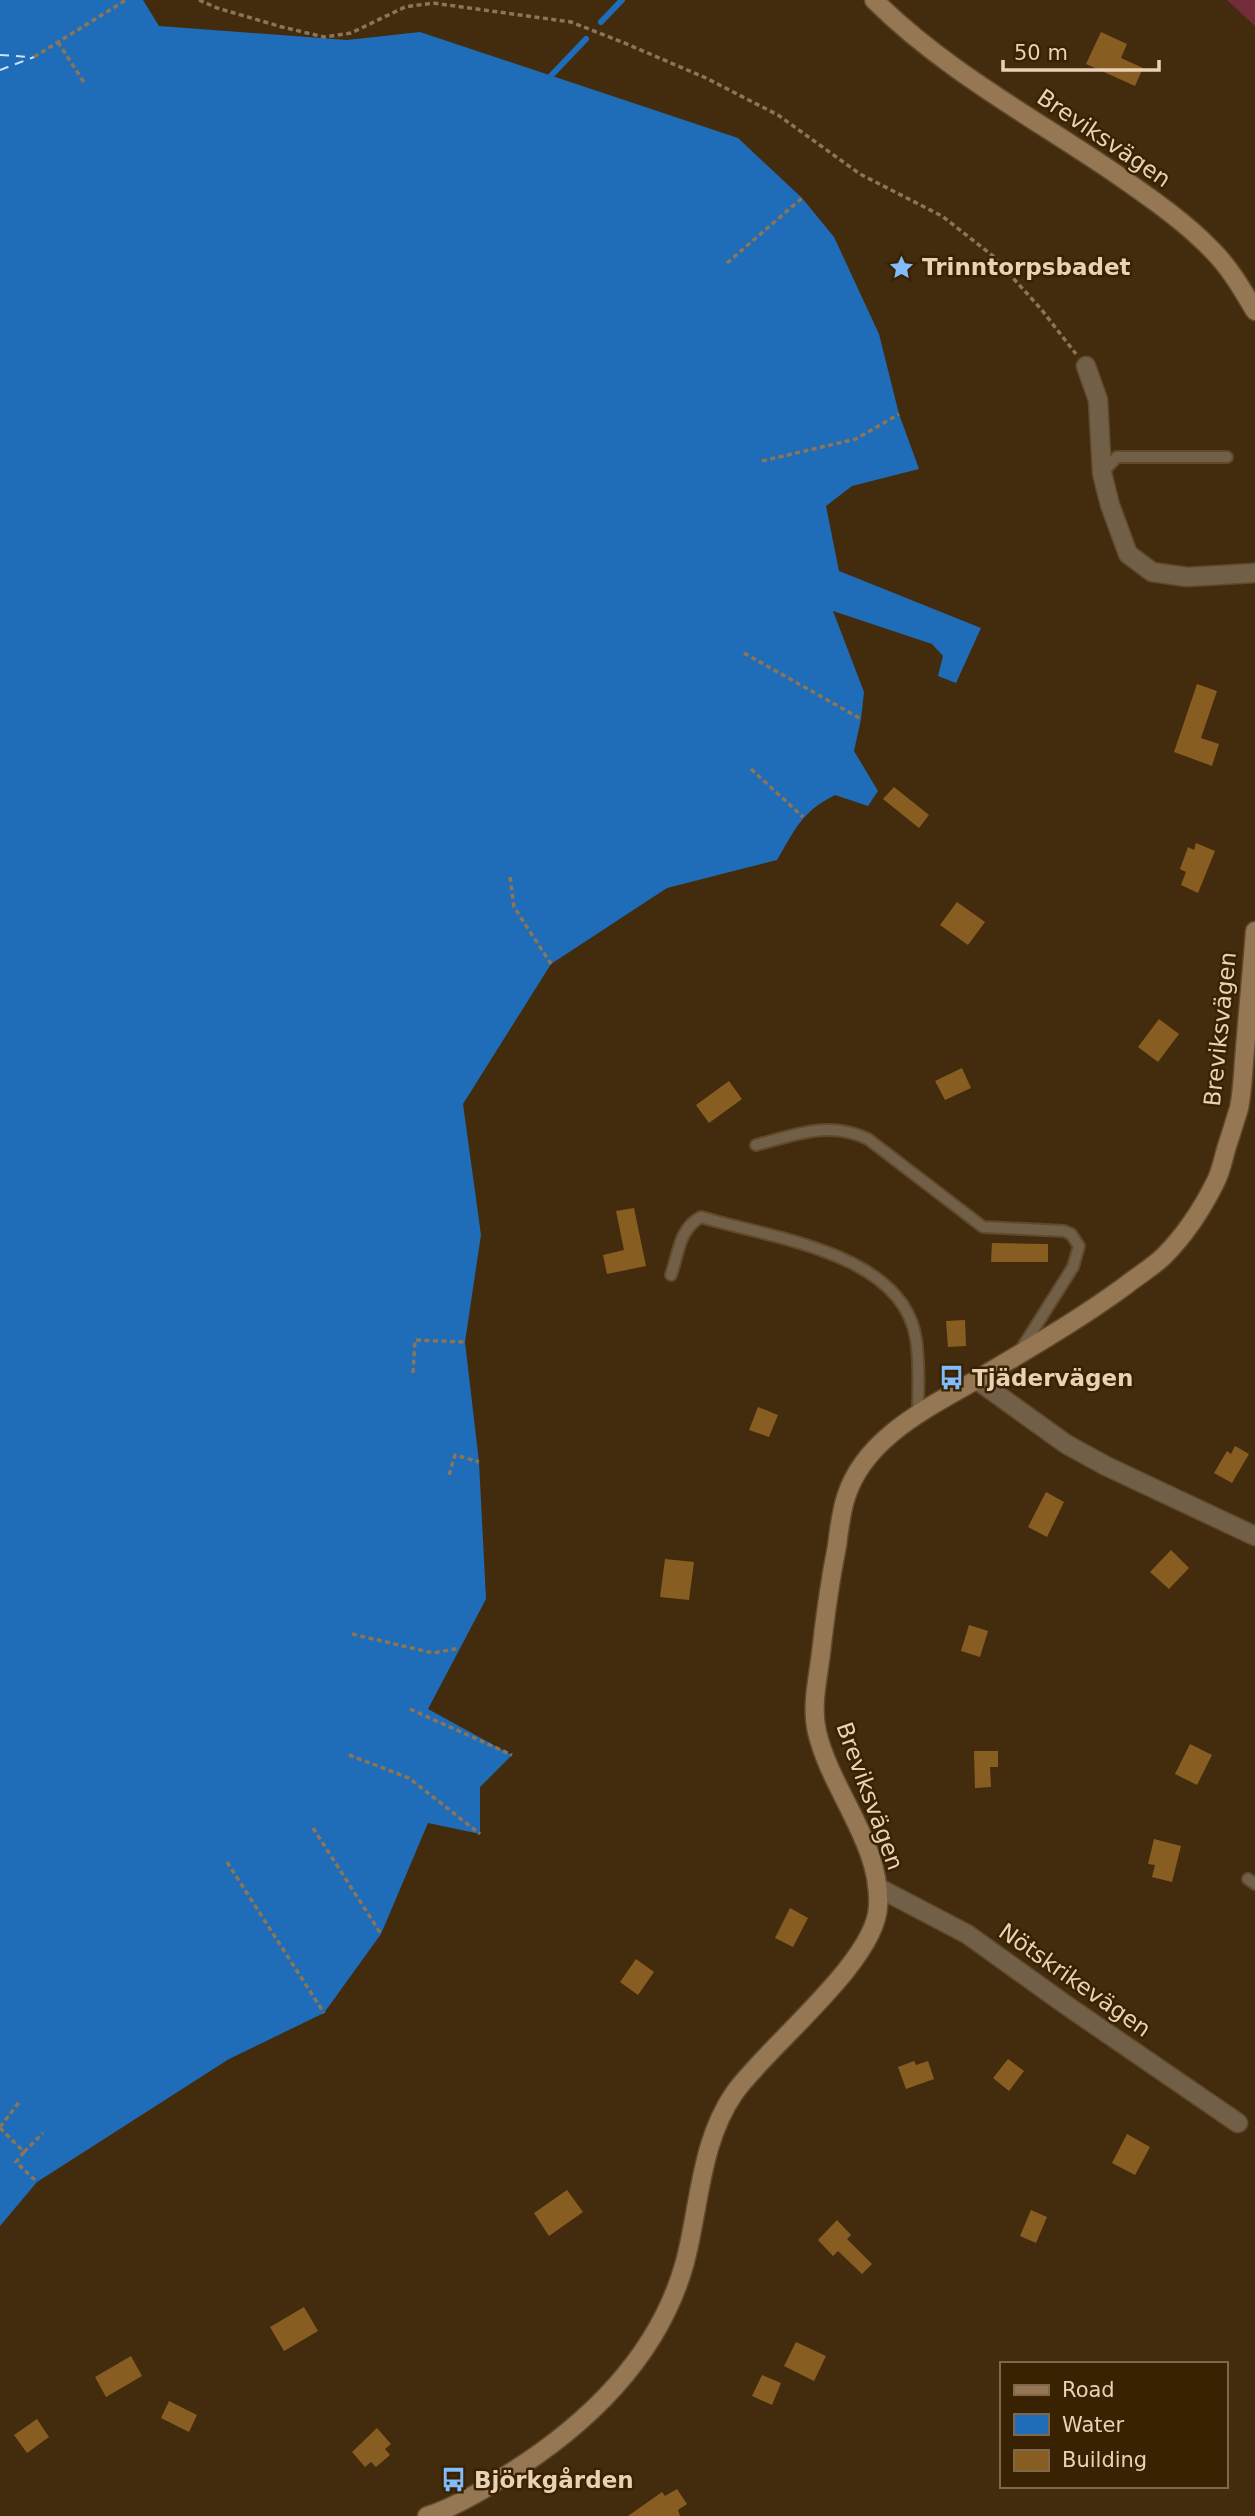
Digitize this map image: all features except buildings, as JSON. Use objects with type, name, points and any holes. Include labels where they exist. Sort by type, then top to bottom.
[{"type":"main road","name":"Breviksvägen","points":[[874,0],[932,51],[1093,158],[1186,226],[1213,251],[1237,281],[1255,311]]},
{"type":"main road","name":"Breviksvägen","points":[[427,2516],[472,2496],[527,2463],[571,2431],[601,2403],[628,2372],[664,2317],[677,2288],[686,2258],[704,2168],[723,2112],[758,2064],[862,1951],[877,1917],[877,1887],[865,1844],[818,1734],[815,1697],[829,1587],[846,1497],[857,1472],[876,1449],[918,1414],[1089,1312],[1163,1257],[1198,1213],[1217,1179],[1240,1104],[1255,931]]},
{"type":"street","points":[[1086,366],[1098,400],[1102,473],[1110,505],[1128,554],[1152,572],[1187,577],[1255,573]]},
{"type":"street","points":[[977,1380],[1066,1444],[1106,1466],[1255,1536]]},
{"type":"street","name":"Nötskrikevägen","points":[[877,1887],[967,1934],[1238,2123]]},
{"type":"lane","points":[[1102,473],[1117,457],[1227,457]]},
{"type":"lane","points":[[756,1145],[817,1129],[840,1129],[855,1133],[868,1139],[984,1227],[1056,1229],[1071,1234],[1079,1247],[1073,1267],[1016,1356]]},
{"type":"lane","points":[[671,1275],[683,1232],[690,1223],[701,1217],[832,1253],[852,1264],[882,1281],[894,1292],[905,1310],[916,1338],[918,1414]]},
{"type":"path","points":[[34,57],[126,0]]},
{"type":"path","points":[[199,0],[216,8],[324,37],[351,33],[405,7],[433,3],[571,22],[622,42],[706,78],[778,115],[860,174],[942,216],[993,256],[1041,309],[1086,366]]},
{"type":"path","points":[[58,42],[85,84]]},
{"type":"path","points":[[727,263],[802,198]]},
{"type":"path","points":[[762,461],[856,439],[900,414]]},
{"type":"path","points":[[744,653],[861,719]]},
{"type":"path","points":[[751,769],[803,817]]},
{"type":"path","points":[[510,877],[514,907],[551,964]]},
{"type":"path","points":[[413,1373],[415,1340],[465,1342]]},
{"type":"path","points":[[449,1475],[455,1455],[479,1462]]},
{"type":"path","points":[[352,1634],[433,1653],[460,1648]]},
{"type":"path","points":[[410,1709],[512,1755]]},
{"type":"path","points":[[349,1755],[409,1778],[480,1834]]},
{"type":"path","points":[[313,1828],[381,1934]]},
{"type":"path","points":[[227,1862],[324,2012]]},
{"type":"path","points":[[20,2101],[0,2127],[24,2152]]},
{"type":"path","points":[[37,2182],[16,2162],[43,2133]]},
{"type":"shaded area","points":[[1227,0],[1255,0],[1255,26]]},
{"type":"water","points":[[0,0],[143,0],[159,26],[347,40],[420,32],[738,138],[802,198],[834,237],[879,334],[899,414],[919,469],[852,486],[826,506],[839,571],[981,628],[956,683],[938,676],[943,656],[932,644],[833,611],[864,692],[854,751],[878,791],[868,806],[835,795],[806,815],[777,860],[667,888],[551,964],[463,1104],[481,1235],[465,1342],[479,1462],[486,1599],[428,1709],[512,1755],[480,1787],[480,1834],[428,1823],[381,1934],[324,2013],[229,2059],[37,2182],[0,2226]]},
{"type":"waterway","points":[[601,22],[622,0]]},
{"type":"waterway","points":[[546,81],[586,39]]},
{"type":"ferry route","points":[[0,55],[30,57]]},
{"type":"ferry route","points":[[0,70],[34,57]]},
{"type":"place","name":"Trinntorpsbadet","points":[[902,267]]},
{"type":"place","name":"Tjädervägen","points":[[952,1378]]},
{"type":"place","name":"Björkgården","points":[[454,2480]]}]
